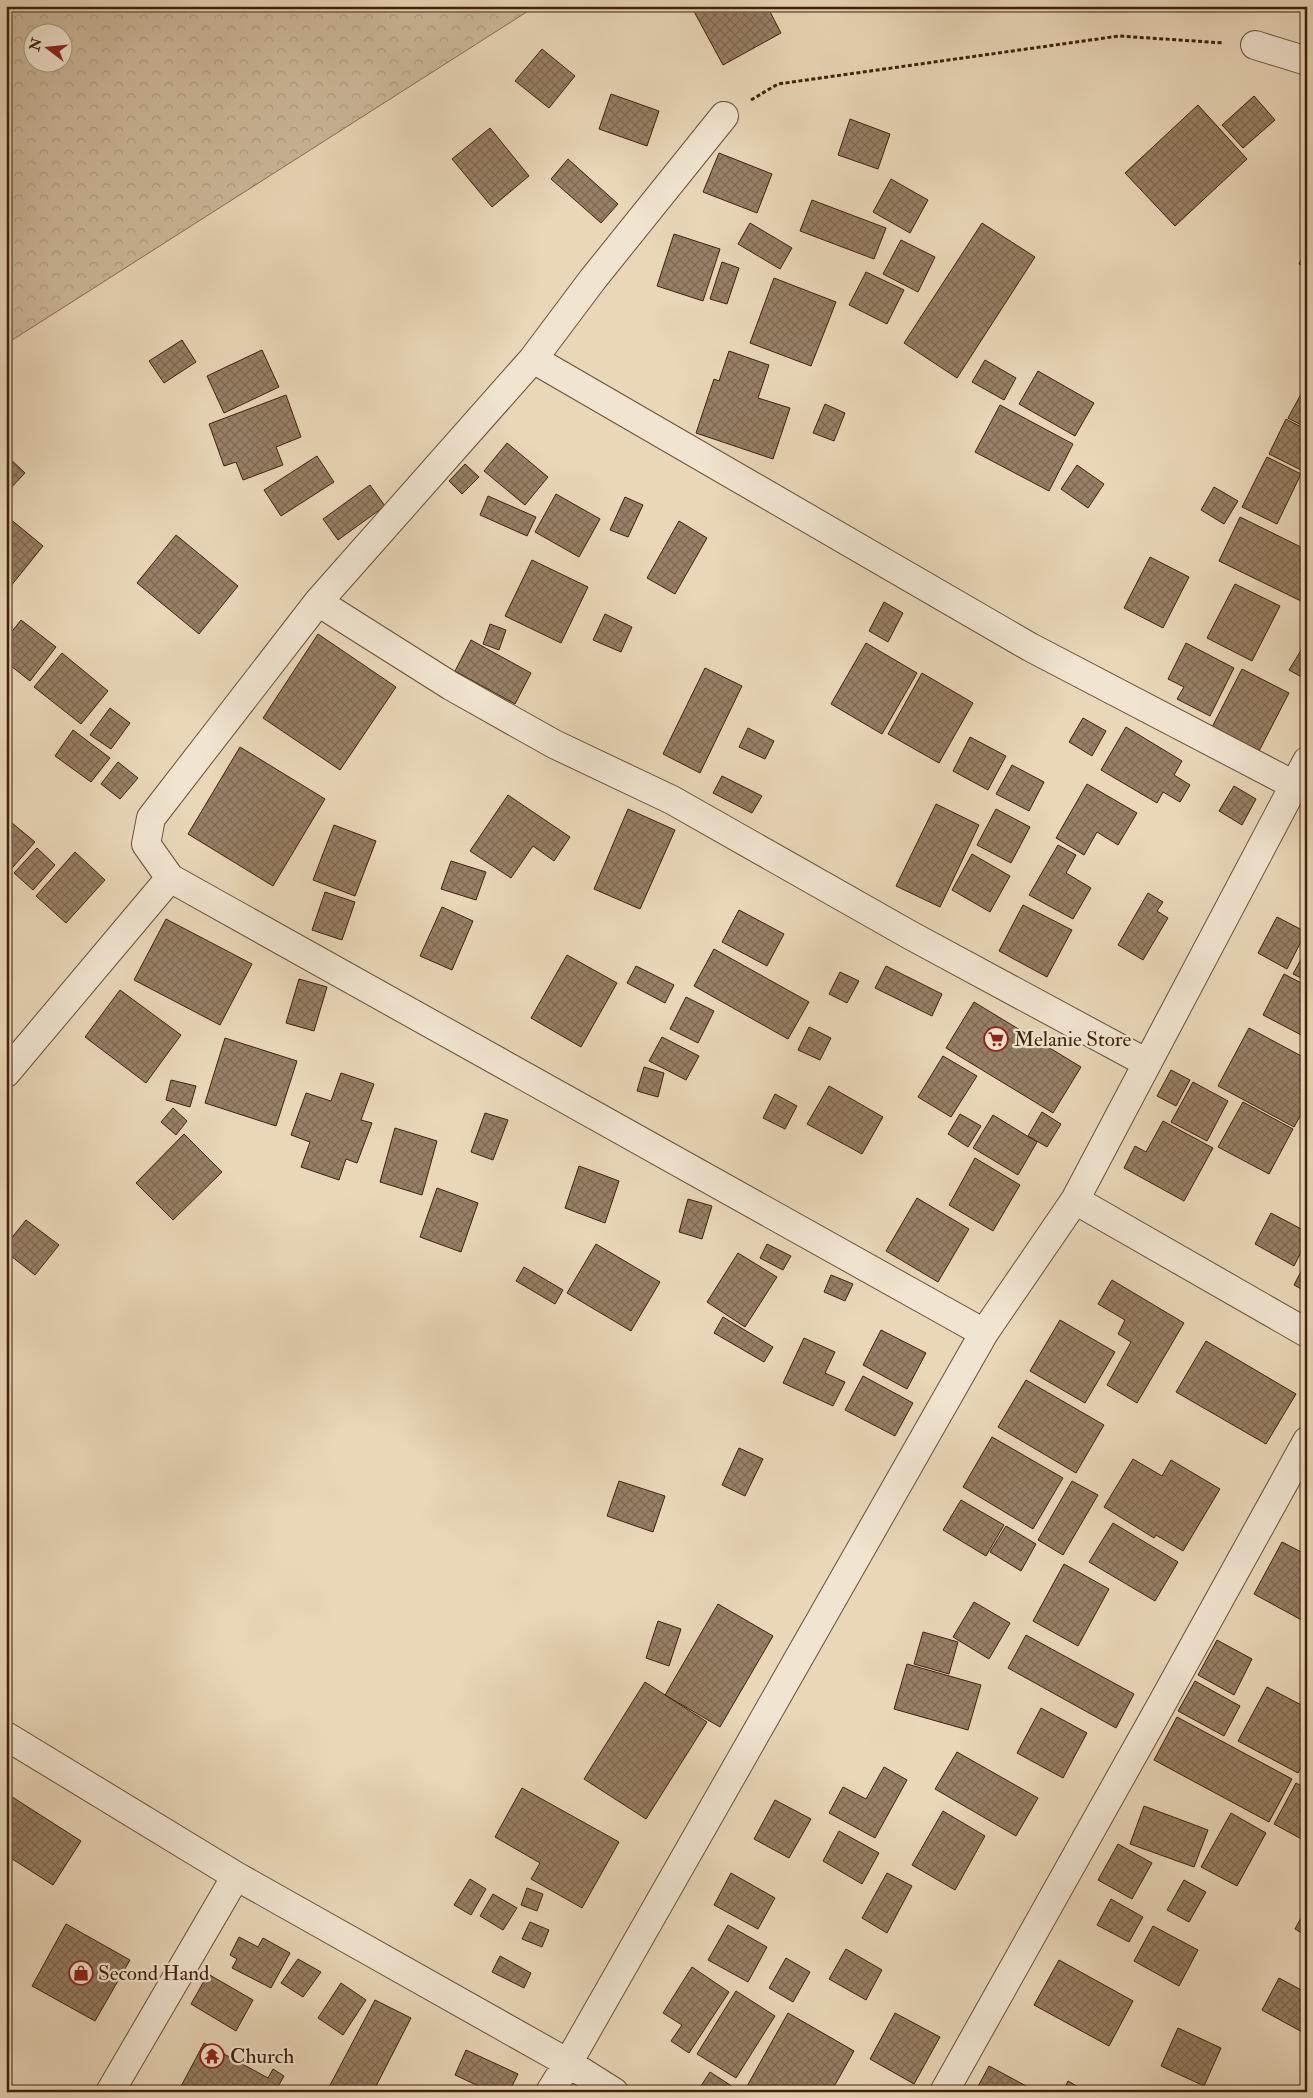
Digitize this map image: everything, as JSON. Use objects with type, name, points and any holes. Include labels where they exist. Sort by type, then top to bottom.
[{"type":"street","points":[[1255,45],[1307,61]]},
{"type":"street","points":[[724,116],[593,279],[533,359],[318,602],[152,818],[146,844],[170,878],[984,1333]]},
{"type":"street","points":[[533,359],[1030,647],[1301,773],[1075,1200],[984,1333],[550,2092]]},
{"type":"street","points":[[318,602],[451,686],[554,744],[672,800],[910,935],[1147,1063]]},
{"type":"street","points":[[6,1073],[170,878]]},
{"type":"street","points":[[1075,1200],[1307,1333]]},
{"type":"street","points":[[944,2092],[1160,1708],[1307,1441]]},
{"type":"street","points":[[6,1736],[236,1876],[568,2063],[614,2092]]},
{"type":"street","points":[[110,2092],[236,1876]]},
{"type":"path","points":[[724,116],[778,84],[1119,36],[1255,45]]},
{"type":"green space","points":[[6,6],[536,6],[6,344]]},
{"type":"building","points":[[691,6],[767,6],[781,33],[723,65]]},
{"type":"building","points":[[542,49],[575,76],[549,108],[515,81]]},
{"type":"building","points":[[611,94],[659,111],[647,146],[599,129]]},
{"type":"building","points":[[1254,96],[1275,120],[1243,148],[1222,125]]},
{"type":"building","points":[[1198,105],[1247,159],[1175,226],[1125,173]]},
{"type":"building","points":[[850,119],[890,134],[878,169],[838,155]]},
{"type":"building","points":[[490,128],[529,176],[492,207],[452,159]]},
{"type":"building","points":[[719,153],[772,174],[757,213],[703,192]]},
{"type":"building","points":[[568,159],[618,204],[601,223],[551,179]]},
{"type":"building","points":[[891,179],[928,200],[910,233],[873,212]]},
{"type":"building","points":[[812,200],[886,228],[874,259],[800,231]]},
{"type":"building","points":[[750,223],[792,248],[780,269],[738,244]]},
{"type":"building","points":[[982,223],[1035,257],[957,378],[904,343]]},
{"type":"building","points":[[674,234],[720,249],[703,301],[657,286]]},
{"type":"building","points":[[901,240],[935,257],[918,292],[883,274]]},
{"type":"building","points":[[1307,246],[1307,268],[1299,264]]},
{"type":"building","points":[[722,262],[739,268],[727,304],[710,299]]},
{"type":"building","points":[[866,272],[904,290],[887,324],[849,305]]},
{"type":"building","points":[[774,278],[836,302],[811,366],[750,343]]},
{"type":"building","points":[[182,340],[196,362],[164,383],[149,361]]},
{"type":"building","points":[[262,350],[279,387],[224,413],[207,376]]},
{"type":"building","points":[[729,351],[769,365],[758,398],[790,408],[773,459],[696,433],[714,379],[719,381]]},
{"type":"building","points":[[985,360],[1016,378],[1004,400],[972,382]]},
{"type":"building","points":[[1038,371],[1094,403],[1075,436],[1019,404]]},
{"type":"building","points":[[1307,383],[1307,428],[1288,418]]},
{"type":"building","points":[[286,395],[301,437],[276,447],[283,465],[243,480],[236,462],[224,466],[209,424]]},
{"type":"building","points":[[825,404],[845,413],[834,441],[813,433]]},
{"type":"building","points":[[1000,405],[1073,444],[1049,491],[975,452]]},
{"type":"building","points":[[1286,419],[1307,430],[1307,459],[1301,470],[1269,454]]},
{"type":"building","points":[[507,443],[548,477],[525,505],[484,471]]},
{"type":"building","points":[[6,455],[25,473],[6,493]]},
{"type":"building","points":[[317,456],[334,482],[281,516],[264,490]]},
{"type":"building","points":[[1267,457],[1301,474],[1277,524],[1242,507]]},
{"type":"building","points":[[465,464],[479,477],[462,494],[449,481]]},
{"type":"building","points":[[1077,465],[1104,484],[1088,508],[1061,489]]},
{"type":"building","points":[[370,485],[385,506],[338,540],[323,519]]},
{"type":"building","points":[[1214,487],[1238,501],[1224,524],[1201,510]]},
{"type":"building","points":[[556,494],[600,519],[579,557],[535,532]]},
{"type":"building","points":[[488,496],[536,517],[527,536],[480,515]]},
{"type":"building","points":[[625,497],[643,505],[628,537],[610,530]]},
{"type":"building","points":[[1240,517],[1307,550],[1307,600],[1305,603],[1219,561]]},
{"type":"building","points":[[9,518],[43,546],[6,592],[6,522]]},
{"type":"building","points":[[679,521],[707,538],[675,594],[647,578]]},
{"type":"building","points":[[176,535],[238,586],[199,634],[137,583]]},
{"type":"building","points":[[1150,557],[1189,577],[1163,628],[1124,608]]},
{"type":"building","points":[[532,560],[588,587],[561,643],[505,616]]},
{"type":"building","points":[[1235,584],[1280,606],[1252,661],[1207,638]]},
{"type":"building","points":[[884,602],[903,613],[888,642],[869,631]]},
{"type":"building","points":[[605,614],[632,627],[621,652],[593,640]]},
{"type":"building","points":[[21,620],[56,647],[30,681],[6,662],[6,639]]},
{"type":"building","points":[[490,624],[506,630],[499,650],[483,644]]},
{"type":"building","points":[[318,634],[396,687],[340,770],[263,718]]},
{"type":"building","points":[[471,640],[531,673],[515,704],[455,671]]},
{"type":"building","points":[[866,643],[917,673],[882,734],[831,704]]},
{"type":"building","points":[[1186,643],[1234,668],[1210,716],[1177,699],[1184,687],[1168,679]]},
{"type":"building","points":[[1307,643],[1307,680],[1289,670]]},
{"type":"building","points":[[62,653],[108,691],[81,724],[34,687]]},
{"type":"building","points":[[705,668],[742,686],[700,773],[663,754]]},
{"type":"building","points":[[1242,669],[1289,693],[1259,751],[1212,727]]},
{"type":"building","points":[[922,673],[973,703],[939,763],[888,734]]},
{"type":"building","points":[[110,708],[130,723],[111,749],[90,735]]},
{"type":"building","points":[[1083,718],[1106,731],[1092,756],[1069,742]]},
{"type":"building","points":[[1126,727],[1182,761],[1174,775],[1190,785],[1180,802],[1163,792],[1157,803],[1101,770]]},
{"type":"building","points":[[748,728],[774,741],[765,759],[739,747]]},
{"type":"building","points":[[73,730],[110,758],[91,782],[55,756]]},
{"type":"building","points":[[970,737],[1006,756],[988,790],[953,771]]},
{"type":"building","points":[[240,747],[325,799],[273,886],[188,834]]},
{"type":"building","points":[[118,762],[138,778],[120,799],[101,784]]},
{"type":"building","points":[[1012,765],[1044,782],[1029,811],[996,794]]},
{"type":"building","points":[[722,776],[762,796],[752,813],[713,793]]},
{"type":"building","points":[[1087,784],[1137,813],[1118,845],[1097,832],[1084,855],[1056,838]]},
{"type":"building","points":[[1234,786],[1256,799],[1242,825],[1219,811]]},
{"type":"building","points":[[508,795],[570,837],[554,861],[533,846],[511,878],[470,851]]},
{"type":"building","points":[[936,804],[979,825],[940,907],[896,886]]},
{"type":"building","points":[[628,809],[675,830],[640,909],[594,889]]},
{"type":"building","points":[[996,809],[1030,827],[1011,863],[977,845]]},
{"type":"building","points":[[6,818],[35,842],[6,875]]},
{"type":"building","points":[[334,825],[376,841],[355,896],[313,880]]},
{"type":"building","points":[[1058,845],[1076,855],[1066,873],[1091,888],[1073,919],[1029,895]]},
{"type":"building","points":[[37,848],[55,865],[33,890],[14,873]]},
{"type":"building","points":[[75,852],[105,880],[66,923],[36,896]]},
{"type":"building","points":[[972,854],[1010,876],[990,912],[952,890]]},
{"type":"building","points":[[451,861],[486,872],[476,900],[441,889]]},
{"type":"building","points":[[325,892],[355,902],[342,940],[312,930]]},
{"type":"building","points":[[1148,893],[1163,902],[1157,911],[1168,918],[1143,960],[1118,945]]},
{"type":"building","points":[[1023,905],[1072,930],[1047,977],[999,951]]},
{"type":"building","points":[[442,907],[473,921],[452,970],[420,956]]},
{"type":"building","points":[[739,910],[784,934],[767,966],[722,942]]},
{"type":"building","points":[[1277,917],[1306,932],[1287,969],[1258,953]]},
{"type":"building","points":[[166,919],[252,964],[220,1025],[134,980]]},
{"type":"building","points":[[714,949],[809,1002],[788,1039],[694,986]]},
{"type":"building","points":[[1307,950],[1307,981],[1293,974]]},
{"type":"building","points":[[567,955],[617,983],[581,1047],[531,1018]]},
{"type":"building","points":[[636,966],[674,985],[665,1003],[627,983]]},
{"type":"building","points":[[886,966],[942,994],[932,1016],[875,988]]},
{"type":"building","points":[[840,972],[859,981],[847,1003],[829,994]]},
{"type":"building","points":[[1284,974],[1307,986],[1307,1038],[1263,1015]]},
{"type":"building","points":[[299,979],[327,987],[314,1031],[286,1023]]},
{"type":"building","points":[[120,990],[181,1035],[146,1083],[85,1037]]},
{"type":"building","points":[[686,997],[714,1011],[698,1043],[670,1029]]},
{"type":"building","points":[[974,1002],[1081,1067],[1053,1113],[946,1048]]},
{"type":"building","points":[[809,1027],[831,1038],[820,1060],[798,1050]]},
{"type":"building","points":[[1249,1028],[1307,1059],[1307,1104],[1294,1127],[1218,1086]]},
{"type":"building","points":[[662,1037],[699,1056],[686,1080],[649,1061]]},
{"type":"building","points":[[225,1038],[297,1061],[276,1126],[205,1103]]},
{"type":"building","points":[[943,1056],[977,1076],[951,1117],[918,1097]]},
{"type":"building","points":[[644,1067],[664,1073],[658,1097],[637,1091]]},
{"type":"building","points":[[1171,1070],[1190,1080],[1176,1106],[1157,1096]]},
{"type":"building","points":[[341,1073],[374,1084],[361,1120],[372,1123],[357,1163],[346,1159],[339,1180],[301,1167],[310,1142],[291,1135],[306,1093],[331,1101]]},
{"type":"building","points":[[171,1080],[196,1086],[190,1107],[166,1100]]},
{"type":"building","points":[[1193,1082],[1228,1101],[1207,1141],[1171,1122]]},
{"type":"building","points":[[829,1086],[883,1117],[862,1154],[807,1124]]},
{"type":"building","points":[[775,1094],[797,1106],[785,1129],[763,1118]]},
{"type":"building","points":[[1243,1102],[1293,1129],[1269,1174],[1218,1147]]},
{"type":"building","points":[[173,1108],[187,1121],[176,1135],[161,1122]]},
{"type":"building","points":[[1042,1112],[1061,1124],[1047,1147],[1028,1136]]},
{"type":"building","points":[[485,1113],[508,1120],[493,1160],[471,1152]]},
{"type":"building","points":[[960,1114],[981,1126],[968,1147],[948,1134]]},
{"type":"building","points":[[993,1115],[1037,1142],[1018,1175],[973,1148]]},
{"type":"building","points":[[1163,1121],[1213,1148],[1184,1201],[1124,1168],[1135,1146],[1146,1152]]},
{"type":"building","points":[[395,1128],[437,1141],[422,1195],[380,1182]]},
{"type":"building","points":[[184,1134],[222,1172],[173,1220],[136,1183]]},
{"type":"building","points":[[975,1158],[1020,1185],[993,1231],[949,1205]]},
{"type":"building","points":[[579,1166],[619,1181],[605,1223],[565,1208]]},
{"type":"building","points":[[437,1188],[478,1203],[461,1252],[420,1237]]},
{"type":"building","points":[[917,1198],[969,1229],[938,1282],[886,1251]]},
{"type":"building","points":[[688,1199],[712,1206],[702,1239],[679,1232]]},
{"type":"building","points":[[1271,1213],[1307,1232],[1307,1240],[1294,1266],[1255,1244]]},
{"type":"building","points":[[26,1220],[59,1245],[35,1275],[6,1252],[6,1245]]},
{"type":"building","points":[[596,1244],[660,1282],[631,1331],[567,1293]]},
{"type":"building","points":[[767,1244],[791,1256],[783,1270],[760,1258]]},
{"type":"building","points":[[738,1253],[777,1277],[745,1327],[707,1302]]},
{"type":"building","points":[[1307,1260],[1307,1292],[1294,1285]]},
{"type":"building","points":[[524,1267],[563,1290],[555,1304],[516,1281]]},
{"type":"building","points":[[831,1275],[853,1284],[845,1301],[824,1292]]},
{"type":"building","points":[[1112,1280],[1184,1323],[1137,1403],[1107,1385],[1131,1342],[1118,1334],[1125,1320],[1098,1304]]},
{"type":"building","points":[[723,1317],[773,1347],[764,1362],[714,1333]]},
{"type":"building","points":[[1060,1320],[1115,1352],[1085,1403],[1030,1371]]},
{"type":"building","points":[[881,1330],[926,1353],[907,1389],[863,1365]]},
{"type":"building","points":[[804,1338],[835,1352],[825,1373],[845,1382],[833,1406],[783,1383]]},
{"type":"building","points":[[1206,1341],[1296,1394],[1266,1444],[1176,1392]]},
{"type":"building","points":[[863,1376],[913,1403],[895,1436],[845,1410]]},
{"type":"building","points":[[1026,1380],[1104,1425],[1076,1473],[998,1427]]},
{"type":"building","points":[[992,1437],[1063,1478],[1033,1529],[963,1487]]},
{"type":"building","points":[[739,1448],[763,1459],[745,1496],[722,1485]]},
{"type":"building","points":[[1133,1459],[1162,1476],[1171,1460],[1220,1489],[1183,1551],[1156,1535],[1154,1538],[1104,1507]]},
{"type":"building","points":[[619,1481],[665,1496],[653,1532],[607,1516]]},
{"type":"building","points":[[1072,1481],[1098,1495],[1063,1555],[1038,1540]]},
{"type":"building","points":[[961,1500],[1004,1525],[986,1556],[943,1530]]},
{"type":"building","points":[[1113,1523],[1178,1562],[1155,1601],[1089,1562]]},
{"type":"building","points":[[1006,1526],[1036,1544],[1021,1571],[990,1552]]},
{"type":"building","points":[[1282,1542],[1307,1555],[1307,1623],[1254,1594]]},
{"type":"building","points":[[1064,1564],[1109,1589],[1078,1646],[1033,1621]]},
{"type":"building","points":[[974,1602],[1010,1623],[989,1659],[953,1637]]},
{"type":"building","points":[[718,1604],[773,1636],[720,1727],[665,1695]]},
{"type":"building","points":[[658,1621],[681,1629],[669,1666],[646,1658]]},
{"type":"building","points":[[923,1632],[958,1642],[949,1674],[914,1664]]},
{"type":"building","points":[[1026,1635],[1134,1694],[1116,1728],[1008,1668]]},
{"type":"building","points":[[1217,1640],[1252,1659],[1234,1695],[1198,1675]]},
{"type":"building","points":[[907,1664],[981,1685],[968,1730],[894,1709]]},
{"type":"building","points":[[1195,1681],[1240,1706],[1224,1736],[1178,1711]]},
{"type":"building","points":[[645,1682],[707,1722],[646,1819],[584,1779]]},
{"type":"building","points":[[1267,1687],[1307,1708],[1307,1756],[1298,1773],[1238,1741]]},
{"type":"building","points":[[1041,1708],[1087,1733],[1063,1778],[1017,1753]]},
{"type":"building","points":[[1177,1717],[1292,1779],[1269,1822],[1154,1760]]},
{"type":"building","points":[[957,1752],[1038,1798],[1016,1836],[935,1789]]},
{"type":"building","points":[[884,1767],[907,1780],[875,1838],[829,1813],[843,1787],[866,1799]]},
{"type":"building","points":[[1296,1783],[1307,1789],[1307,1842],[1274,1824]]},
{"type":"building","points":[[522,1788],[619,1842],[582,1908],[531,1879],[540,1863],[495,1837]]},
{"type":"building","points":[[6,1793],[81,1841],[53,1885],[6,1855]]},
{"type":"building","points":[[775,1800],[811,1819],[789,1858],[754,1839]]},
{"type":"building","points":[[1144,1806],[1208,1830],[1194,1867],[1130,1844]]},
{"type":"building","points":[[943,1811],[985,1836],[955,1890],[912,1865]]},
{"type":"building","points":[[1231,1813],[1266,1833],[1237,1886],[1201,1867]]},
{"type":"building","points":[[839,1831],[879,1853],[862,1884],[823,1861]]},
{"type":"building","points":[[1118,1844],[1152,1863],[1132,1899],[1098,1880]]},
{"type":"building","points":[[731,1873],[775,1898],[758,1929],[714,1905]]},
{"type":"building","points":[[887,1873],[912,1886],[887,1933],[862,1918]]},
{"type":"building","points":[[470,1879],[486,1889],[471,1915],[454,1905]]},
{"type":"building","points":[[1184,1880],[1206,1892],[1189,1922],[1167,1910]]},
{"type":"building","points":[[527,1888],[543,1894],[537,1911],[521,1905]]},
{"type":"building","points":[[493,1894],[517,1908],[503,1930],[480,1916]]},
{"type":"building","points":[[1111,1899],[1143,1917],[1129,1942],[1097,1925]]},
{"type":"building","points":[[1307,1907],[1307,1936],[1295,1929]]},
{"type":"building","points":[[530,1922],[549,1930],[542,1947],[522,1939]]},
{"type":"building","name":"Second Hand","points":[[66,1924],[130,1960],[95,2021],[32,1986]]},
{"type":"building","points":[[728,1925],[767,1947],[748,1982],[708,1960]]},
{"type":"building","points":[[1153,1926],[1198,1950],[1179,1986],[1134,1961]]},
{"type":"building","points":[[239,1937],[258,1947],[263,1938],[290,1953],[271,1988],[232,1968],[237,1959],[230,1955]]},
{"type":"building","points":[[846,1949],[882,1970],[866,2000],[829,1979]]},
{"type":"building","points":[[500,1956],[531,1973],[524,1988],[492,1972]]},
{"type":"building","points":[[786,1958],[810,1972],[793,2002],[769,1988]]},
{"type":"building","points":[[298,1959],[321,1972],[303,1997],[281,1983]]},
{"type":"building","points":[[1059,1960],[1133,2001],[1109,2046],[1034,2005]]},
{"type":"building","points":[[692,1967],[729,1992],[689,2053],[671,2041],[682,2025],[663,2013]]},
{"type":"building","points":[[208,1974],[253,2000],[236,2031],[191,2004]]},
{"type":"building","points":[[1279,1978],[1307,1993],[1307,2028],[1304,2033],[1262,2010]]},
{"type":"building","points":[[341,1983],[366,2000],[343,2035],[318,2018]]},
{"type":"building","points":[[736,1991],[775,2016],[736,2078],[697,2054]]},
{"type":"building","points":[[375,2000],[411,2018],[373,2092],[333,2092],[328,2089]]},
{"type":"building","points":[[788,2013],[854,2051],[831,2092],[752,2092],[746,2088]]},
{"type":"building","points":[[895,2013],[940,2037],[914,2084],[870,2059]]},
{"type":"building","points":[[1178,2028],[1221,2048],[1204,2086],[1161,2066]]},
{"type":"building","name":"Church","points":[[204,2043],[268,2078],[273,2069],[284,2076],[275,2092],[178,2092]]},
{"type":"building","points":[[466,2050],[518,2074],[509,2092],[491,2092],[455,2075]]},
{"type":"building","points":[[989,2066],[1028,2087],[1025,2092],[975,2092]]},
{"type":"building","points":[[710,2072],[741,2092],[697,2092]]},
{"type":"building","points":[[1068,2081],[1087,2092],[1063,2092]]},
{"type":"building","points":[[1133,2086],[1144,2092],[1129,2092]]},
{"type":"place","name":"Melanie Store","points":[[996,1039]]},
{"type":"place","name":"Second Hand","points":[[81,1973]]},
{"type":"place","name":"Church","points":[[212,2056]]}]
